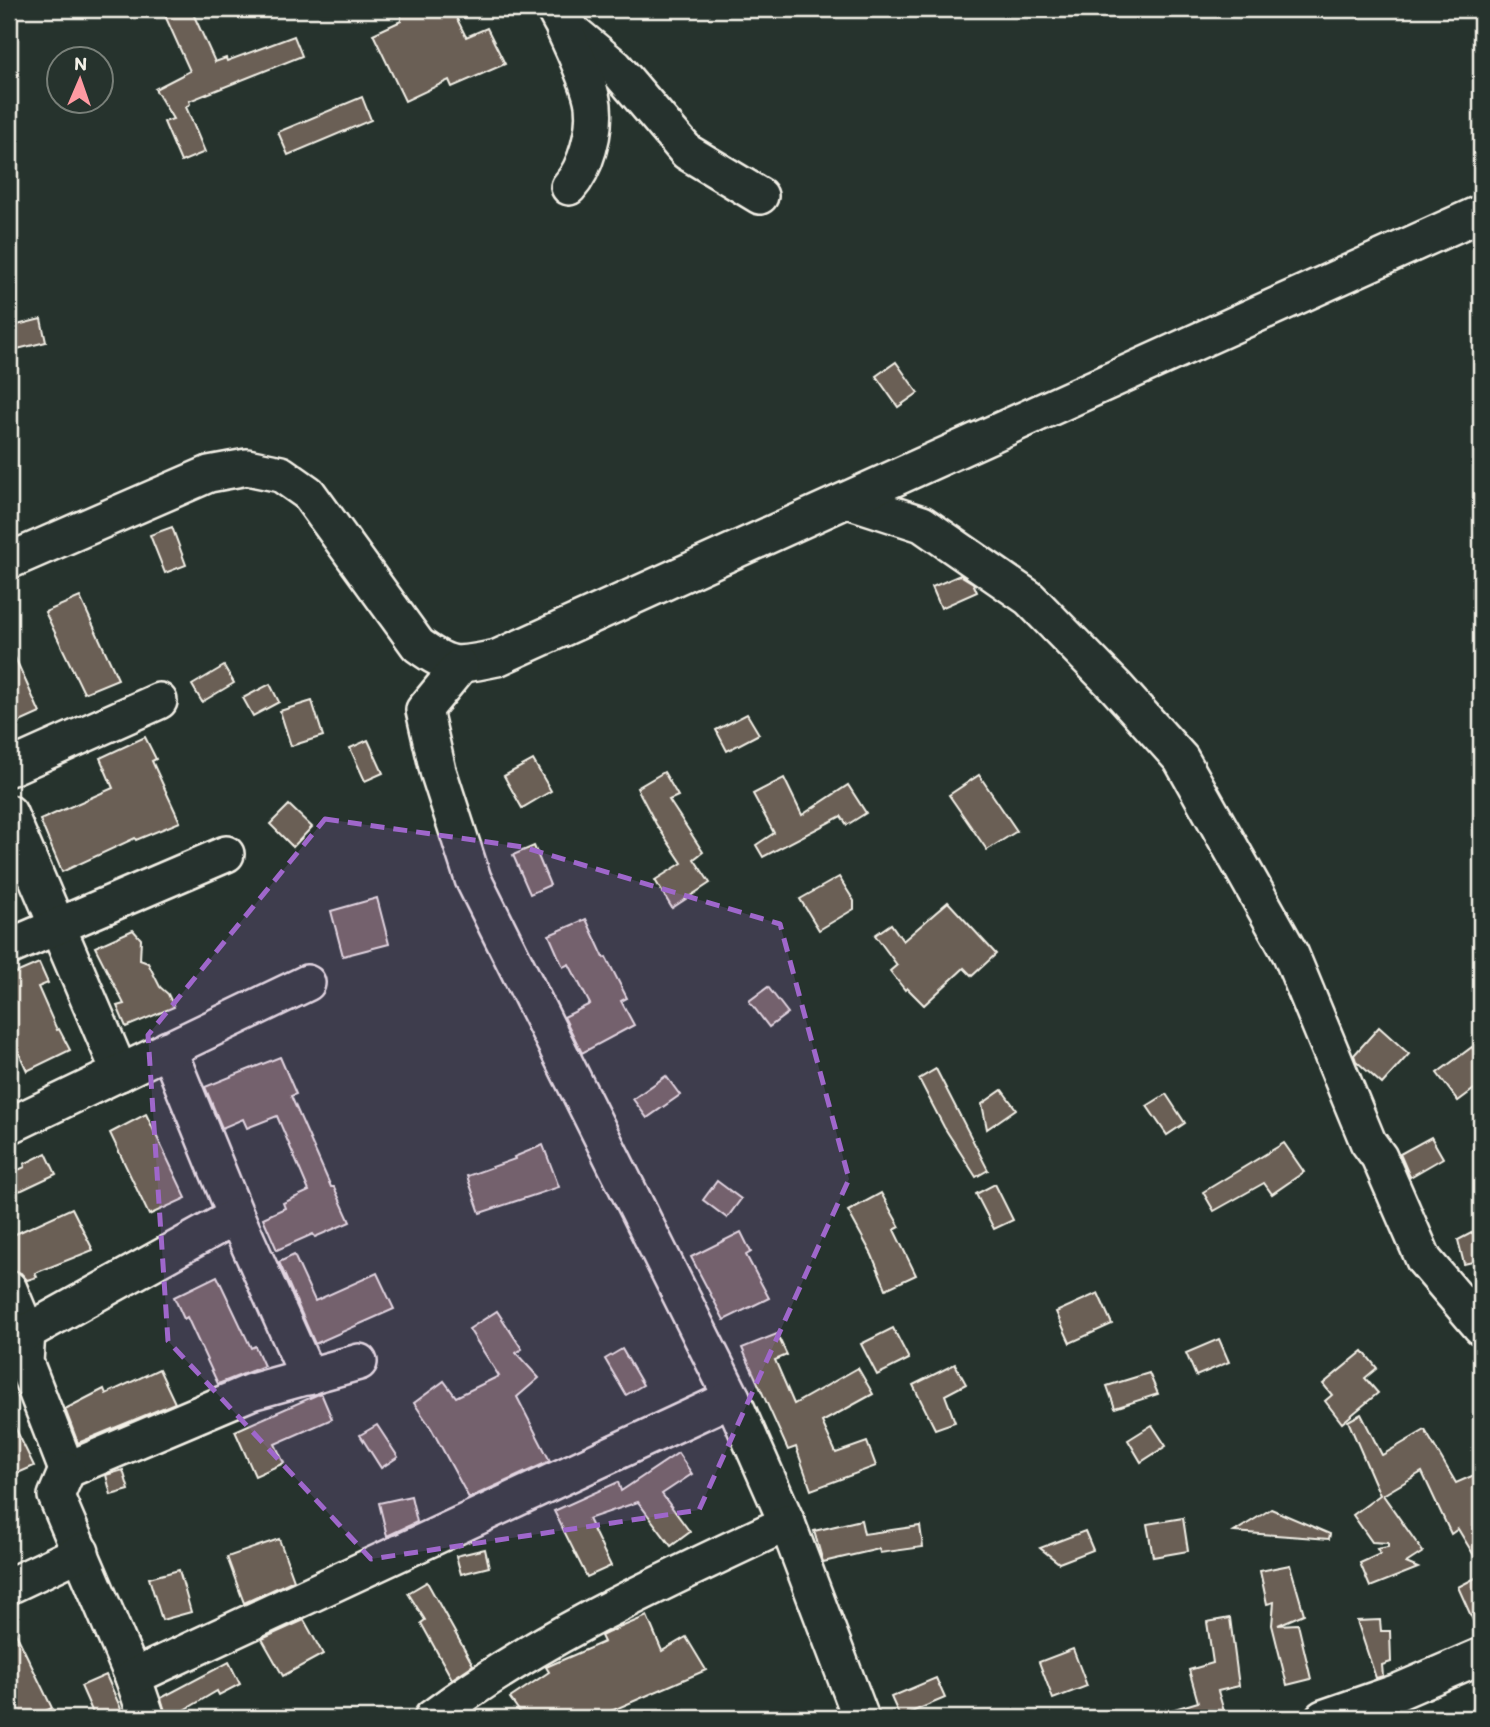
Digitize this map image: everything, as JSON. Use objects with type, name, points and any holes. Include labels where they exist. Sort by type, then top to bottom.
[{"type":"street","points":[[558,15],[577,56],[593,105],[590,144],[579,176],[569,187]]},
{"type":"street","points":[[558,15],[615,67],[687,152],[760,196]]},
{"type":"street","points":[[9,561],[209,474],[247,467],[281,474],[308,493],[418,645],[439,660],[460,666],[497,658],[1481,213]]},
{"type":"street","points":[[848,500],[922,524],[1029,598],[1116,687],[1181,759],[1291,955],[1368,1142],[1379,1157],[1424,1260],[1481,1327]]},
{"type":"street","points":[[460,666],[424,710],[438,771],[473,879],[732,1398],[787,1523],[862,1718]]},
{"type":"street","points":[[9,768],[159,701]]},
{"type":"street","points":[[9,813],[120,1073]]},
{"type":"street","points":[[9,947],[226,854]]},
{"type":"street","points":[[9,1126],[307,983]]},
{"type":"street","points":[[168,1049],[236,1216],[308,1377]]},
{"type":"street","points":[[18,1335],[236,1216]]},
{"type":"street","points":[[9,1289],[25,1363],[67,1470]]},
{"type":"street","points":[[147,1718],[133,1676],[56,1496],[67,1470],[251,1392],[359,1362]]},
{"type":"street","points":[[133,1676],[732,1398]]},
{"type":"street","points":[[432,1718],[515,1660],[649,1588],[787,1523]]},
{"type":"street","points":[[9,1586],[81,1552]]},
{"type":"street","points":[[1323,1718],[1395,1693],[1481,1656]]},
{"type":"highlighted area","points":[[325,819],[523,847],[780,924],[849,1179],[699,1510],[371,1559],[168,1341],[148,1035]]},
{"type":"building","points":[[162,9],[191,9],[215,62],[226,58],[227,61],[294,36],[302,56],[189,101],[190,104],[186,107],[205,152],[181,162],[164,122],[173,119],[155,89],[190,71]]},
{"type":"building","points":[[401,9],[452,9],[466,37],[487,28],[505,64],[452,87],[449,80],[405,101],[373,34],[401,21]]},
{"type":"building","points":[[362,97],[371,120],[288,155],[278,132]]},
{"type":"building","points":[[41,319],[46,342],[9,351],[9,327]]},
{"type":"building","points":[[896,362],[918,393],[898,407],[876,376]]},
{"type":"building","points":[[172,527],[186,565],[165,573],[150,535]]},
{"type":"building","points":[[960,575],[973,583],[977,592],[941,608],[932,587]]},
{"type":"building","points":[[80,597],[118,679],[84,693],[45,612]]},
{"type":"building","points":[[9,644],[40,713],[9,727]]},
{"type":"building","points":[[224,666],[234,683],[202,702],[192,685]]},
{"type":"building","points":[[270,684],[279,702],[253,716],[243,698]]},
{"type":"building","points":[[312,701],[323,736],[291,746],[280,711]]},
{"type":"building","points":[[747,714],[759,734],[727,751],[716,730]]},
{"type":"building","points":[[145,737],[156,759],[152,761],[180,822],[136,840],[135,838],[62,872],[40,820],[113,788],[100,758]]},
{"type":"building","points":[[368,740],[383,773],[365,781],[350,748]]},
{"type":"building","points":[[533,760],[551,791],[522,808],[504,776]]},
{"type":"building","points":[[664,772],[678,796],[669,800],[703,852],[694,859],[710,883],[672,908],[655,880],[682,863],[656,824],[637,788]]},
{"type":"building","points":[[979,775],[1017,831],[987,850],[949,795]]},
{"type":"building","points":[[784,778],[802,815],[848,785],[866,813],[847,825],[841,816],[763,857],[756,845],[774,833],[753,794]]},
{"type":"building","points":[[289,805],[312,827],[293,847],[270,824]]},
{"type":"building","points":[[534,846],[550,885],[530,894],[513,855]]},
{"type":"building","points":[[839,877],[854,901],[854,909],[819,930],[800,899]]},
{"type":"building","points":[[377,898],[389,944],[343,956],[331,911]]},
{"type":"building","points":[[948,902],[996,954],[972,976],[964,968],[924,1005],[907,988],[905,990],[890,971],[897,965],[875,935],[891,924],[903,941]]},
{"type":"building","points":[[586,919],[627,998],[621,1001],[634,1025],[582,1053],[564,1017],[590,1004],[569,964],[563,967],[549,935]]},
{"type":"building","points":[[133,930],[141,939],[140,960],[148,963],[174,1007],[126,1027],[117,1006],[124,1004],[95,947]]},
{"type":"building","points":[[39,963],[48,983],[38,987],[57,1030],[59,1029],[70,1050],[27,1071],[9,1031],[9,976]]},
{"type":"building","points":[[768,987],[788,1013],[769,1027],[749,1001]]},
{"type":"building","points":[[1379,1027],[1409,1054],[1382,1084],[1356,1061],[1354,1055]]},
{"type":"building","points":[[1472,1047],[1481,1060],[1481,1084],[1458,1101],[1437,1073]]},
{"type":"building","points":[[280,1057],[296,1094],[291,1096],[331,1187],[334,1187],[350,1222],[277,1250],[263,1218],[285,1208],[283,1203],[309,1191],[277,1116],[247,1128],[243,1119],[222,1128],[205,1087]]},
{"type":"building","points":[[936,1069],[988,1170],[976,1177],[944,1127],[919,1079]]},
{"type":"building","points":[[666,1076],[680,1095],[647,1118],[633,1099]]},
{"type":"building","points":[[1002,1090],[1016,1109],[987,1129],[982,1104]]},
{"type":"building","points":[[1166,1094],[1185,1123],[1167,1135],[1147,1106]]},
{"type":"building","points":[[146,1114],[186,1198],[149,1215],[110,1133]]},
{"type":"building","points":[[1431,1137],[1443,1158],[1410,1177],[1400,1154]]},
{"type":"building","points":[[1284,1143],[1304,1172],[1272,1194],[1264,1183],[1214,1211],[1203,1192]]},
{"type":"building","points":[[543,1145],[559,1187],[480,1213],[467,1176],[515,1159],[514,1157]]},
{"type":"building","points":[[46,1153],[56,1174],[9,1193],[9,1174]]},
{"type":"building","points":[[717,1181],[741,1199],[727,1218],[703,1200]]},
{"type":"building","points":[[995,1184],[1013,1220],[994,1229],[976,1194]]},
{"type":"building","points":[[881,1193],[900,1227],[894,1230],[916,1275],[886,1289],[872,1255],[848,1211]]},
{"type":"building","points":[[72,1208],[93,1250],[35,1273],[37,1277],[27,1280],[21,1273],[11,1269],[9,1237]]},
{"type":"building","points":[[1481,1228],[1481,1260],[1464,1264],[1458,1240]]},
{"type":"building","points":[[741,1232],[751,1252],[746,1255],[769,1298],[724,1320],[691,1257]]},
{"type":"building","points":[[294,1255],[315,1301],[377,1273],[394,1309],[315,1344],[279,1262]]},
{"type":"building","points":[[217,1276],[251,1348],[255,1346],[264,1366],[218,1384],[187,1317],[184,1319],[174,1297]]},
{"type":"building","points":[[1098,1293],[1112,1324],[1070,1343],[1056,1312]]},
{"type":"building","points":[[497,1311],[522,1349],[516,1353],[539,1378],[517,1397],[550,1461],[469,1498],[431,1428],[414,1403],[444,1381],[456,1397],[499,1376],[469,1329]]},
{"type":"building","points":[[893,1328],[909,1359],[877,1375],[861,1344]]},
{"type":"building","points":[[777,1334],[787,1355],[775,1360],[794,1404],[858,1368],[873,1394],[822,1422],[836,1453],[867,1442],[876,1466],[811,1490],[796,1447],[788,1450],[742,1348]]},
{"type":"building","points":[[1219,1339],[1229,1362],[1196,1376],[1186,1353]]},
{"type":"building","points":[[622,1349],[643,1385],[626,1395],[605,1359]]},
{"type":"building","points":[[1363,1351],[1377,1368],[1365,1378],[1378,1393],[1342,1423],[1325,1401],[1332,1395],[1323,1384]]},
{"type":"building","points":[[955,1364],[966,1384],[945,1395],[955,1422],[935,1429],[913,1385]]},
{"type":"building","points":[[159,1369],[175,1403],[78,1443],[65,1409],[104,1389],[106,1394]]},
{"type":"building","points":[[1149,1373],[1158,1394],[1115,1408],[1107,1386]]},
{"type":"building","points":[[321,1393],[332,1419],[275,1444],[284,1463],[255,1476],[235,1431]]},
{"type":"building","points":[[1361,1414],[1382,1455],[1425,1430],[1456,1483],[1481,1472],[1481,1567],[1458,1529],[1451,1534],[1422,1472],[1383,1495],[1423,1552],[1406,1563],[1418,1568],[1370,1587],[1360,1563],[1380,1554],[1377,1549],[1388,1547],[1388,1543],[1372,1542],[1353,1515],[1380,1495],[1348,1421]]},
{"type":"building","points":[[9,1415],[34,1466],[9,1477]]},
{"type":"building","points":[[377,1425],[398,1457],[381,1468],[360,1435]]},
{"type":"building","points":[[1152,1425],[1166,1446],[1141,1462],[1128,1440]]},
{"type":"building","points":[[678,1453],[692,1474],[662,1494],[690,1532],[671,1546],[638,1502],[588,1519],[611,1566],[587,1577],[554,1511],[618,1482],[621,1491]]},
{"type":"building","points":[[123,1470],[129,1490],[111,1495],[106,1475]]},
{"type":"building","points":[[411,1496],[417,1522],[387,1536],[379,1503]]},
{"type":"building","points":[[1271,1509],[1330,1534],[1329,1539],[1234,1532]]},
{"type":"building","points":[[1183,1518],[1188,1551],[1153,1557],[1147,1524]]},
{"type":"building","points":[[861,1520],[864,1534],[920,1526],[923,1547],[880,1553],[879,1549],[823,1562],[814,1531]]},
{"type":"building","points":[[1085,1531],[1093,1550],[1059,1563],[1040,1548]]},
{"type":"building","points":[[279,1539],[294,1580],[244,1603],[227,1557]]},
{"type":"building","points":[[485,1549],[489,1567],[461,1574],[456,1556]]},
{"type":"building","points":[[1290,1565],[1304,1614],[1278,1625],[1298,1624],[1311,1679],[1287,1685],[1272,1625],[1274,1602],[1267,1604],[1260,1571]]},
{"type":"building","points":[[179,1570],[191,1612],[162,1620],[149,1578]]},
{"type":"building","points":[[1481,1575],[1481,1636],[1480,1636],[1458,1587]]},
{"type":"building","points":[[427,1582],[473,1665],[452,1679],[421,1623],[425,1620],[408,1593]]},
{"type":"building","points":[[647,1616],[662,1651],[686,1637],[706,1670],[595,1718],[524,1718],[510,1698],[549,1672],[546,1667],[604,1642],[601,1636]]},
{"type":"building","points":[[1230,1618],[1239,1686],[1218,1691],[1226,1718],[1162,1718],[1161,1713],[1198,1702],[1189,1670],[1213,1663],[1207,1622]]},
{"type":"building","points":[[9,1619],[52,1708],[30,1718],[9,1718]]},
{"type":"building","points":[[304,1620],[323,1654],[283,1676],[262,1639]]},
{"type":"building","points":[[1380,1620],[1381,1631],[1390,1631],[1391,1662],[1382,1665],[1383,1676],[1376,1678],[1357,1621]]},
{"type":"building","points":[[1073,1649],[1087,1686],[1053,1699],[1039,1662]]},
{"type":"building","points":[[229,1662],[240,1684],[219,1695],[217,1691],[183,1711],[187,1718],[167,1718],[161,1698]]},
{"type":"building","points":[[106,1675],[125,1718],[95,1718],[81,1686]]},
{"type":"building","points":[[936,1678],[945,1698],[900,1717],[891,1697]]}]
